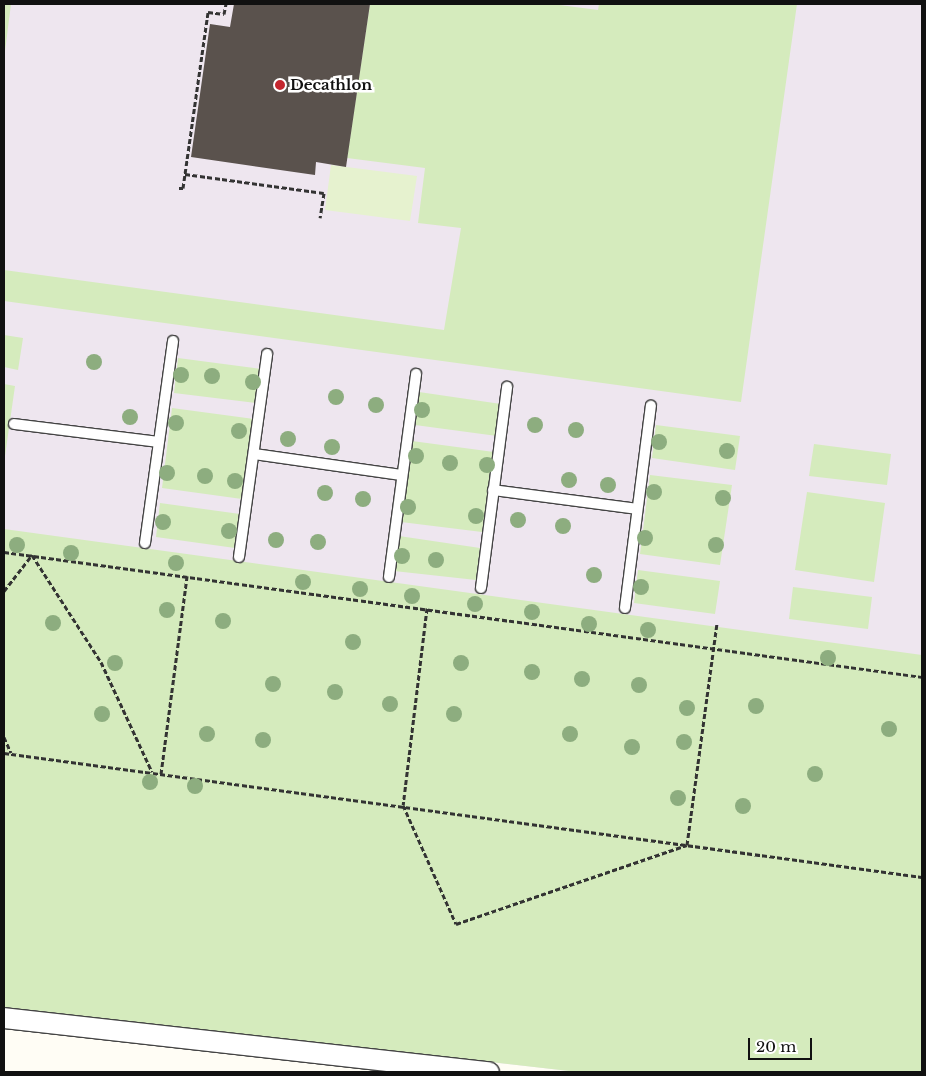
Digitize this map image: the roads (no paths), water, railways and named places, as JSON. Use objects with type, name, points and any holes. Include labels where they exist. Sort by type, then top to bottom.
[{"type":"street","points":[[4,1018],[489,1072]]},
{"type":"lane","points":[[145,543],[173,341]]},
{"type":"lane","points":[[239,557],[268,354]]},
{"type":"lane","points":[[389,577],[416,374]]},
{"type":"lane","points":[[481,588],[507,386]]},
{"type":"lane","points":[[625,608],[650,406]]},
{"type":"lane","points":[[14,424],[158,442]]},
{"type":"lane","points":[[254,454],[402,475]]},
{"type":"lane","points":[[493,490],[637,509]]},
{"type":"place","name":"Decathlon","points":[[280,85]]}]
